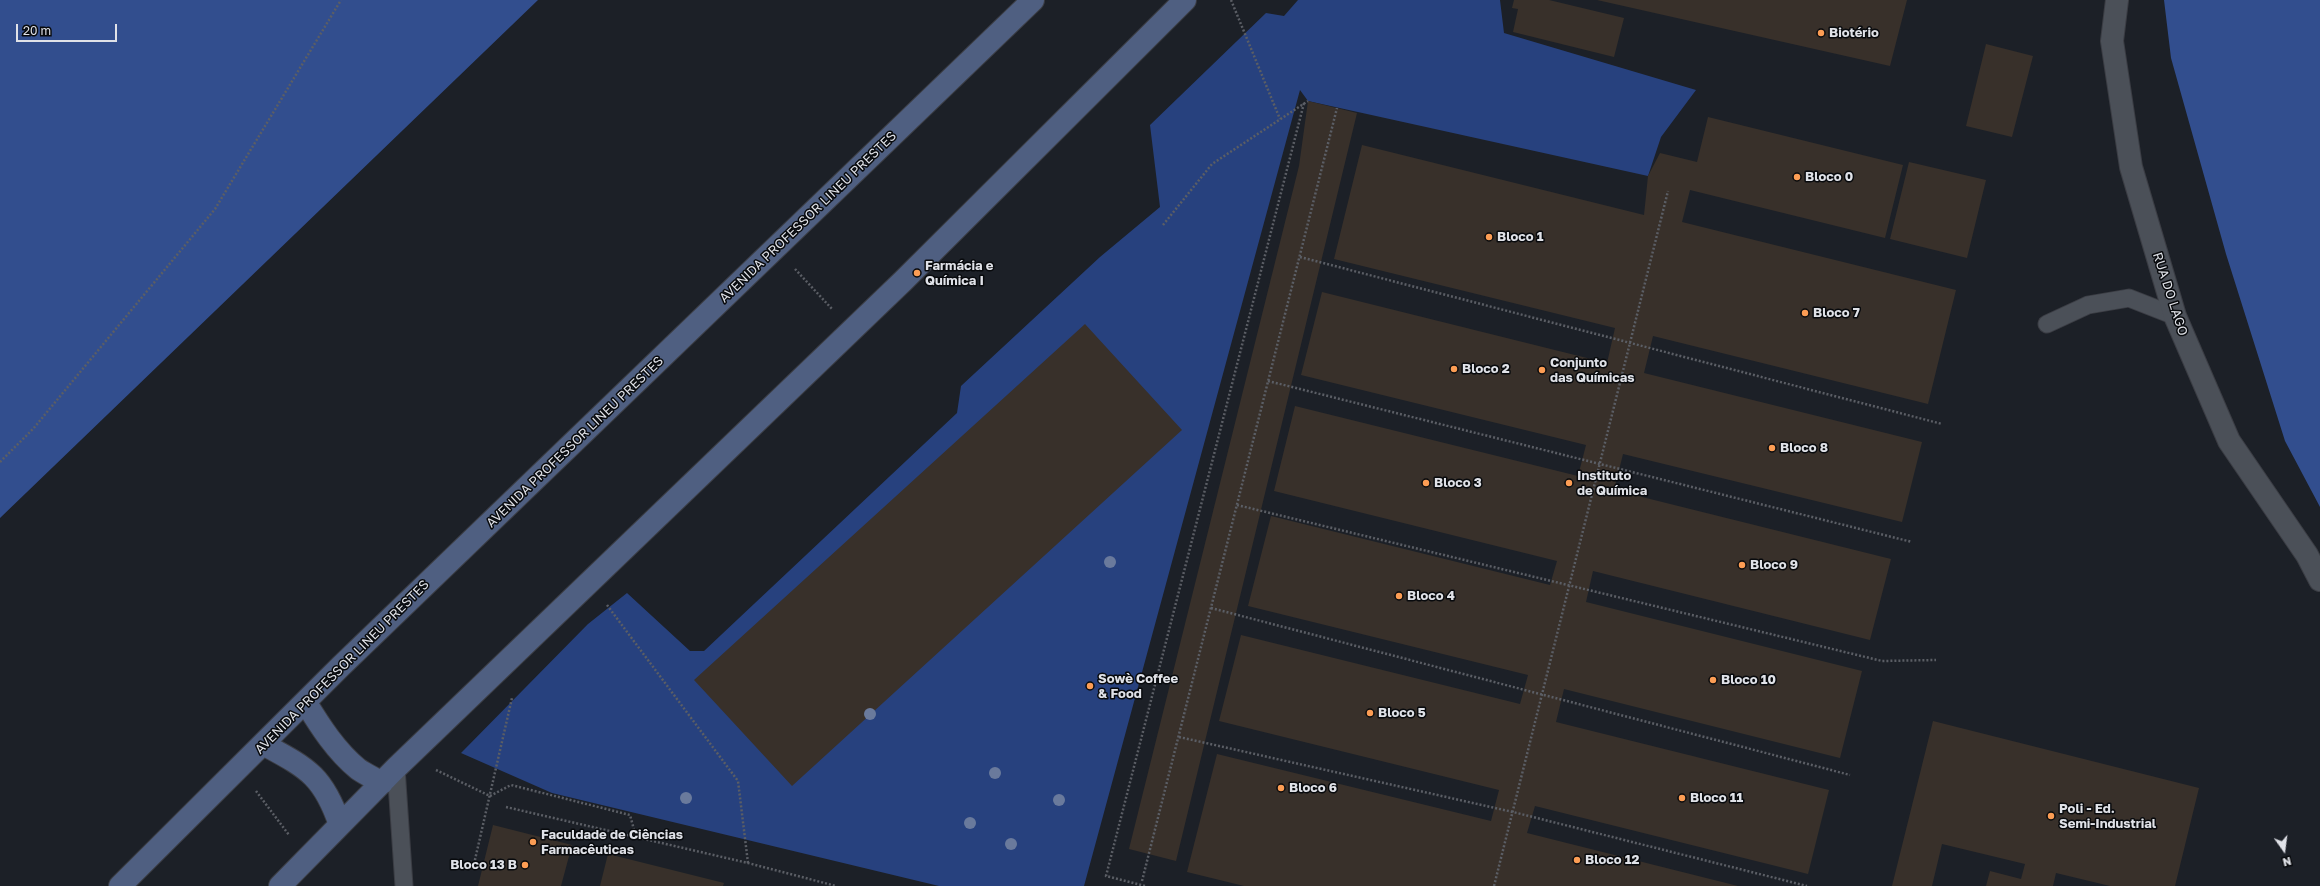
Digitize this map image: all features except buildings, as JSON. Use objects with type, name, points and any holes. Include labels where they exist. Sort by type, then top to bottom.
[{"type":"main road","name":"AVENIDA PROFESSOR LINEU PRESTES","points":[[120,886],[240,769],[341,666],[1033,0]]},
{"type":"main road","points":[[280,886],[395,769],[591,583],[852,330],[1185,0]]},
{"type":"main road","points":[[306,703],[326,733],[349,761],[359,770],[395,769]]},
{"type":"main road","points":[[263,744],[312,773],[329,796],[340,825]]},
{"type":"street","name":"RUA DO LAGO","points":[[2117,0],[2112,41],[2131,167],[2175,316],[2230,441],[2307,555],[2320,580]]},
{"type":"lane","points":[[2047,324],[2088,305],[2129,298],[2175,316]]},
{"type":"lane","points":[[395,769],[404,886]]},
{"type":"path","points":[[0,462],[33,429],[215,209],[341,0]]},
{"type":"path","points":[[1231,0],[1280,119]]},
{"type":"path","points":[[1163,225],[1212,164],[1308,101]]},
{"type":"path","points":[[1145,886],[1106,876],[1304,103]]},
{"type":"path","points":[[1142,881],[1337,108]]},
{"type":"path","points":[[1494,886],[1668,191]]},
{"type":"path","points":[[776,248],[852,330]]},
{"type":"path","points":[[1300,257],[1629,344],[1942,424]]},
{"type":"path","points":[[1268,381],[1912,542]]},
{"type":"path","points":[[1237,505],[1882,661],[1936,660]]},
{"type":"path","points":[[591,583],[738,781],[748,863]]},
{"type":"path","points":[[1211,608],[1542,693],[1850,775]]},
{"type":"path","points":[[474,864],[513,694]]},
{"type":"path","points":[[1179,737],[1513,812],[1806,886]]},
{"type":"path","points":[[240,769],[307,859]]},
{"type":"path","points":[[395,769],[490,796],[511,785],[630,815],[636,837]]},
{"type":"path","points":[[506,807],[748,863],[836,886]]},
{"type":"shaded area","points":[[0,0],[538,0],[0,518]]},
{"type":"shaded area","points":[[1298,0],[1500,0],[1504,33],[1696,90],[1661,137],[1648,176],[1308,101],[1300,90],[1084,886],[939,886],[552,793],[461,753],[588,624],[627,593],[690,651],[704,651],[957,413],[961,386],[1100,257],[1160,207],[1150,125],[1266,13],[1284,16]]},
{"type":"shaded area","points":[[2164,0],[2320,0],[2320,507],[2285,441],[2226,254],[2171,58]]},
{"type":"place","name":"Biotério","points":[[1821,33]]},
{"type":"place","name":"Bloco 0","points":[[1797,177]]},
{"type":"place","name":"Bloco 1","points":[[1489,237]]},
{"type":"place","name":"Farmácia e Química I","points":[[917,273]]},
{"type":"place","name":"Bloco 7","points":[[1805,313]]},
{"type":"place","name":"Bloco 2","points":[[1454,369]]},
{"type":"place","name":"Conjunto das Químicas","points":[[1542,370]]},
{"type":"place","name":"Bloco 8","points":[[1772,448]]},
{"type":"place","name":"Bloco 3","points":[[1426,483]]},
{"type":"place","name":"Instituto de Química","points":[[1569,483]]},
{"type":"place","name":"Bloco 9","points":[[1742,565]]},
{"type":"place","name":"Bloco 4","points":[[1399,596]]},
{"type":"place","name":"Bloco 10","points":[[1713,680]]},
{"type":"place","name":"Sowè Coffee & Food","points":[[1090,686]]},
{"type":"place","name":"Bloco 5","points":[[1370,713]]},
{"type":"place","name":"Bloco 6","points":[[1281,788]]},
{"type":"place","name":"Bloco 11","points":[[1682,798]]},
{"type":"place","name":"Poli - Ed. Semi-Industrial","points":[[2051,816]]},
{"type":"place","name":"Faculdade de Ciências Farmacêuticas","points":[[533,842]]},
{"type":"place","name":"Bloco 12","points":[[1577,860]]},
{"type":"place","name":"Bloco 13 B","points":[[525,865]]}]
